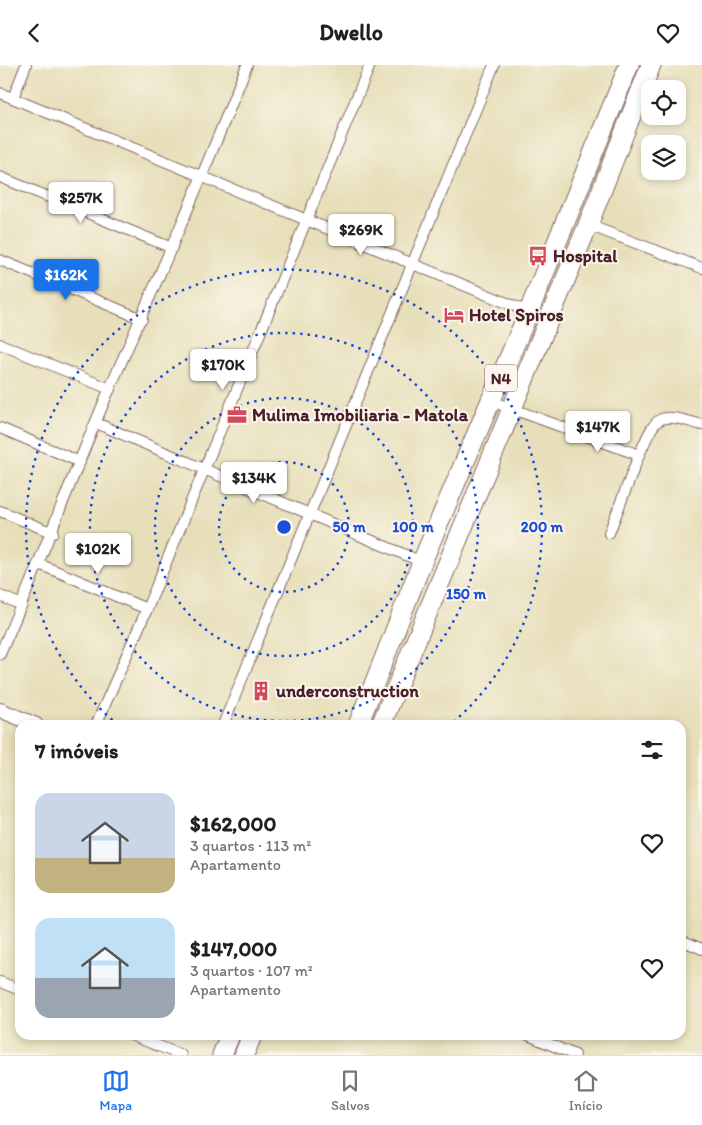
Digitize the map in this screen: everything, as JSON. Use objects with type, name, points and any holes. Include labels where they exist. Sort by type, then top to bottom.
[{"type":"highway","name":"N4","points":[[360,720],[422,562],[529,311],[629,65]]},
{"type":"highway","name":"N4","points":[[384,720],[588,225],[649,66]]},
{"type":"highway","points":[[225,1054],[229,1040]]},
{"type":"highway","points":[[244,1055],[250,1040]]},
{"type":"street","points":[[13,98],[26,65]]},
{"type":"street","points":[[0,654],[248,65]]},
{"type":"street","points":[[98,720],[147,609],[370,65]]},
{"type":"street","points":[[225,720],[494,65]]},
{"type":"street","points":[[0,93],[548,320]]},
{"type":"street","points":[[0,177],[172,248]]},
{"type":"street","points":[[588,225],[702,268]]},
{"type":"street","points":[[0,260],[142,319]]},
{"type":"street","points":[[0,344],[110,389]]},
{"type":"street","points":[[491,401],[639,455]]},
{"type":"street","points":[[609,533],[639,455],[654,423],[660,419],[686,420],[702,425]]},
{"type":"street","points":[[96,423],[422,562]]},
{"type":"street","points":[[0,428],[80,462]]},
{"type":"street","points":[[0,511],[52,533]]},
{"type":"street","points":[[39,564],[147,609]]},
{"type":"street","points":[[0,596],[22,605]]},
{"type":"street","points":[[0,710],[24,720]]},
{"type":"street","points":[[686,942],[702,949]]},
{"type":"street","points":[[0,982],[15,988]]},
{"type":"street","points":[[144,1040],[181,1055]]},
{"type":"street","points":[[540,1040],[575,1055]]},
{"type":"place","name":"Hospital","points":[[538,256]]},
{"type":"place","name":"Hotel Spiros","points":[[454,315]]},
{"type":"place","name":"Mulima Imobiliaria - Matola","points":[[237,415]]},
{"type":"place","name":"underconstruction","points":[[261,691]]}]
